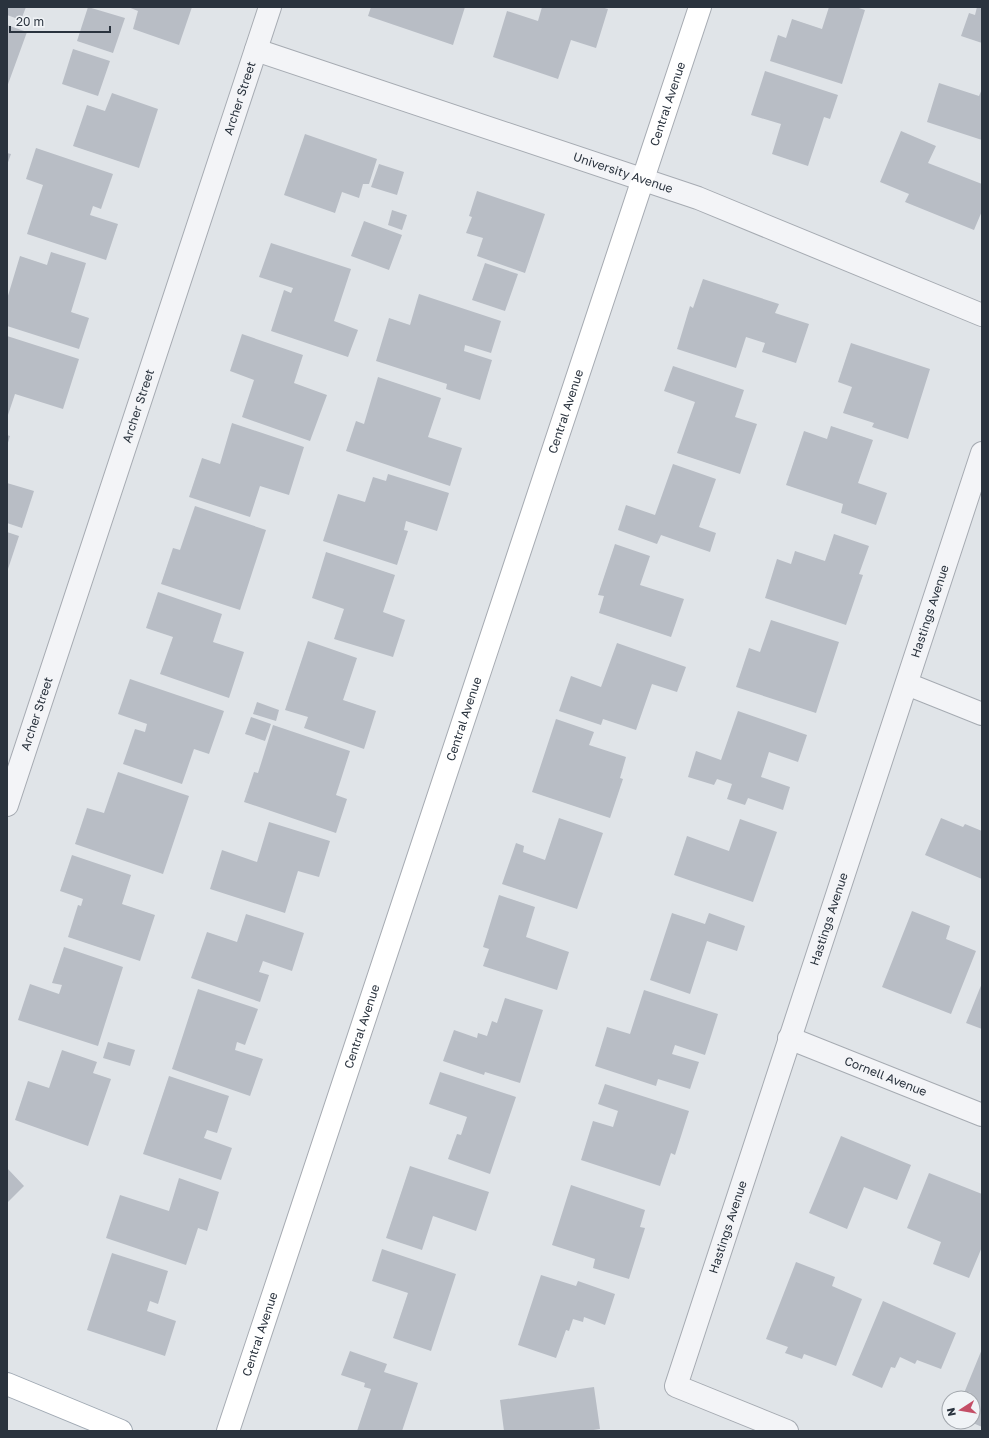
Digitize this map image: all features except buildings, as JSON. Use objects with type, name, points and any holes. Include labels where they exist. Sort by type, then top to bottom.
[{"type":"street","name":"Archer Street","points":[[7,805],[270,7]]},
{"type":"street","name":"Central Avenue","points":[[228,1431],[700,7]]},
{"type":"street","name":"University Avenue","points":[[256,50],[643,178],[698,198],[982,315]]},
{"type":"street","name":"Hastings Avenue","points":[[787,1431],[676,1386],[982,453]]},
{"type":"street","points":[[907,684],[982,714]]},
{"type":"street","name":"Cornell Avenue","points":[[789,1038],[982,1115]]},
{"type":"street","points":[[7,1384],[121,1431]]}]
